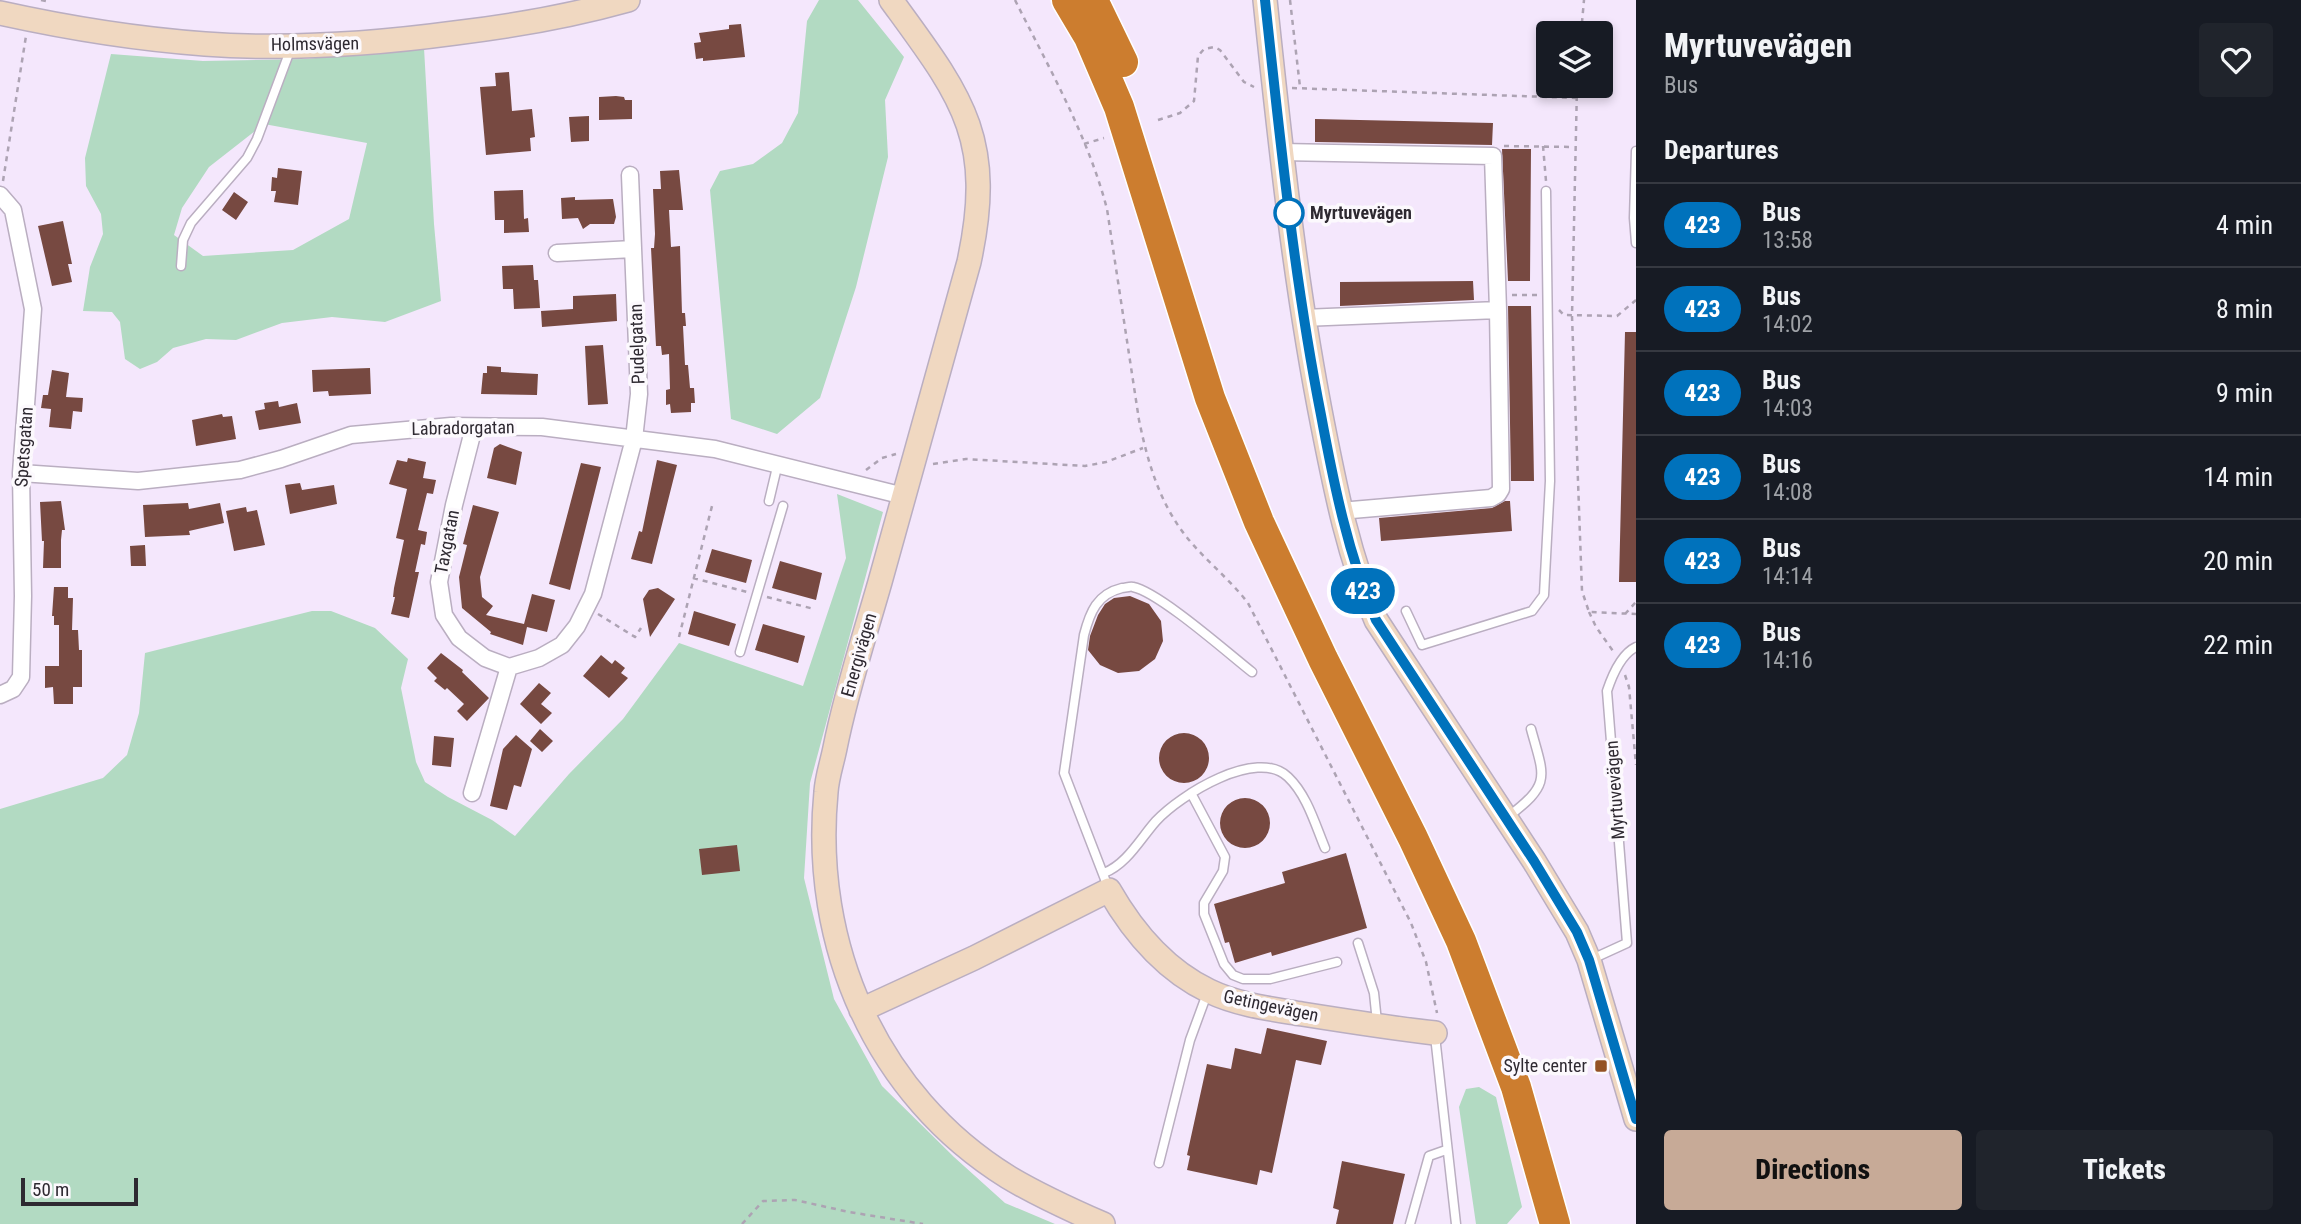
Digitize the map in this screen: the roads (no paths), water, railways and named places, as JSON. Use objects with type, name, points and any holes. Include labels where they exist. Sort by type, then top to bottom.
[{"type":"highway","points":[[1067,0],[1100,59],[1119,107],[1210,398],[1259,522],[1461,941],[1516,1087],[1555,1224]]},
{"type":"highway","points":[[1093,0],[1139,102],[1228,389],[1272,501],[1340,650],[1430,829],[1478,932],[1535,1081],[1576,1224]]},
{"type":"street","name":"Holmsvägen","points":[[0,13],[35,10],[136,37],[208,44],[292,46],[366,43],[509,26],[577,14],[628,0]]},
{"type":"street","name":"Energivägen","points":[[891,0],[941,68],[960,101],[972,132],[978,164],[979,194],[977,223],[969,262],[842,712],[826,790],[824,850],[829,905],[840,960],[861,1010],[878,1042],[907,1085],[934,1117],[1007,1176],[1060,1205],[1103,1224]]},
{"type":"street","points":[[1265,0],[1281,152],[1304,318],[1340,511],[1362,586],[1376,620],[1557,895],[1577,932],[1589,960],[1636,1119]]},
{"type":"street","points":[[1281,152],[1493,156],[1499,310],[1501,489],[1491,498],[1340,511]]},
{"type":"street","name":"Pudelgatan","points":[[630,175],[639,394],[634,439]]},
{"type":"street","name":"Spetsgatan","points":[[0,195],[13,210],[33,309],[21,473],[21,677],[13,689],[0,695]]},
{"type":"street","points":[[557,253],[633,249]]},
{"type":"street","points":[[1304,318],[1499,310]]},
{"type":"street","name":"Labradorgatan","points":[[21,473],[138,481],[240,470],[352,435],[474,426],[542,427],[715,449],[904,496]]},
{"type":"street","name":"Taxgatan","points":[[474,426],[454,505],[439,582],[444,615],[459,638],[485,658],[509,667]]},
{"type":"street","points":[[472,793],[509,667],[539,658],[562,645],[577,626],[593,594],[634,439]]},
{"type":"street","points":[[861,1010],[974,958],[1107,881]]},
{"type":"street","name":"Getingevägen","points":[[1107,881],[1136,933],[1157,955],[1208,991],[1233,1000],[1280,1010],[1376,1025],[1437,1028]]},
{"type":"lane","points":[[181,266],[183,240],[191,223],[247,158],[257,139],[292,46]]},
{"type":"lane","points":[[1636,151],[1636,243]]},
{"type":"lane","points":[[1406,611],[1422,645],[1532,611],[1544,595],[1550,481],[1546,191]]},
{"type":"lane","points":[[769,501],[778,463]]},
{"type":"lane","points":[[740,652],[783,506]]},
{"type":"lane","points":[[1107,881],[1064,773],[1084,635],[1090,613],[1096,604],[1102,596],[1113,590],[1132,586],[1173,611],[1252,672]]},
{"type":"lane","name":"Myrtuvevägen","points":[[1589,960],[1632,942],[1607,691],[1620,662],[1630,649],[1636,647]]},
{"type":"lane","points":[[1506,818],[1530,800],[1541,786],[1543,771],[1531,729]]},
{"type":"lane","points":[[1107,881],[1114,869],[1174,803],[1244,769],[1273,768],[1288,776],[1303,795],[1325,848]]},
{"type":"lane","points":[[1191,793],[1224,857],[1223,871],[1204,903],[1204,914],[1224,964],[1233,975],[1243,979],[1270,979],[1337,962]]},
{"type":"lane","points":[[1358,943],[1374,993],[1376,1025]]},
{"type":"lane","points":[[1159,1163],[1190,1040],[1208,991]]},
{"type":"lane","points":[[1437,1028],[1446,1150],[1457,1224]]},
{"type":"lane","points":[[1410,1224],[1429,1156],[1446,1150]]},
{"type":"place","name":"Myrtuvevägen","points":[[1289,213]]},
{"type":"place","name":"Sylte center","points":[[1601,1066]]}]
